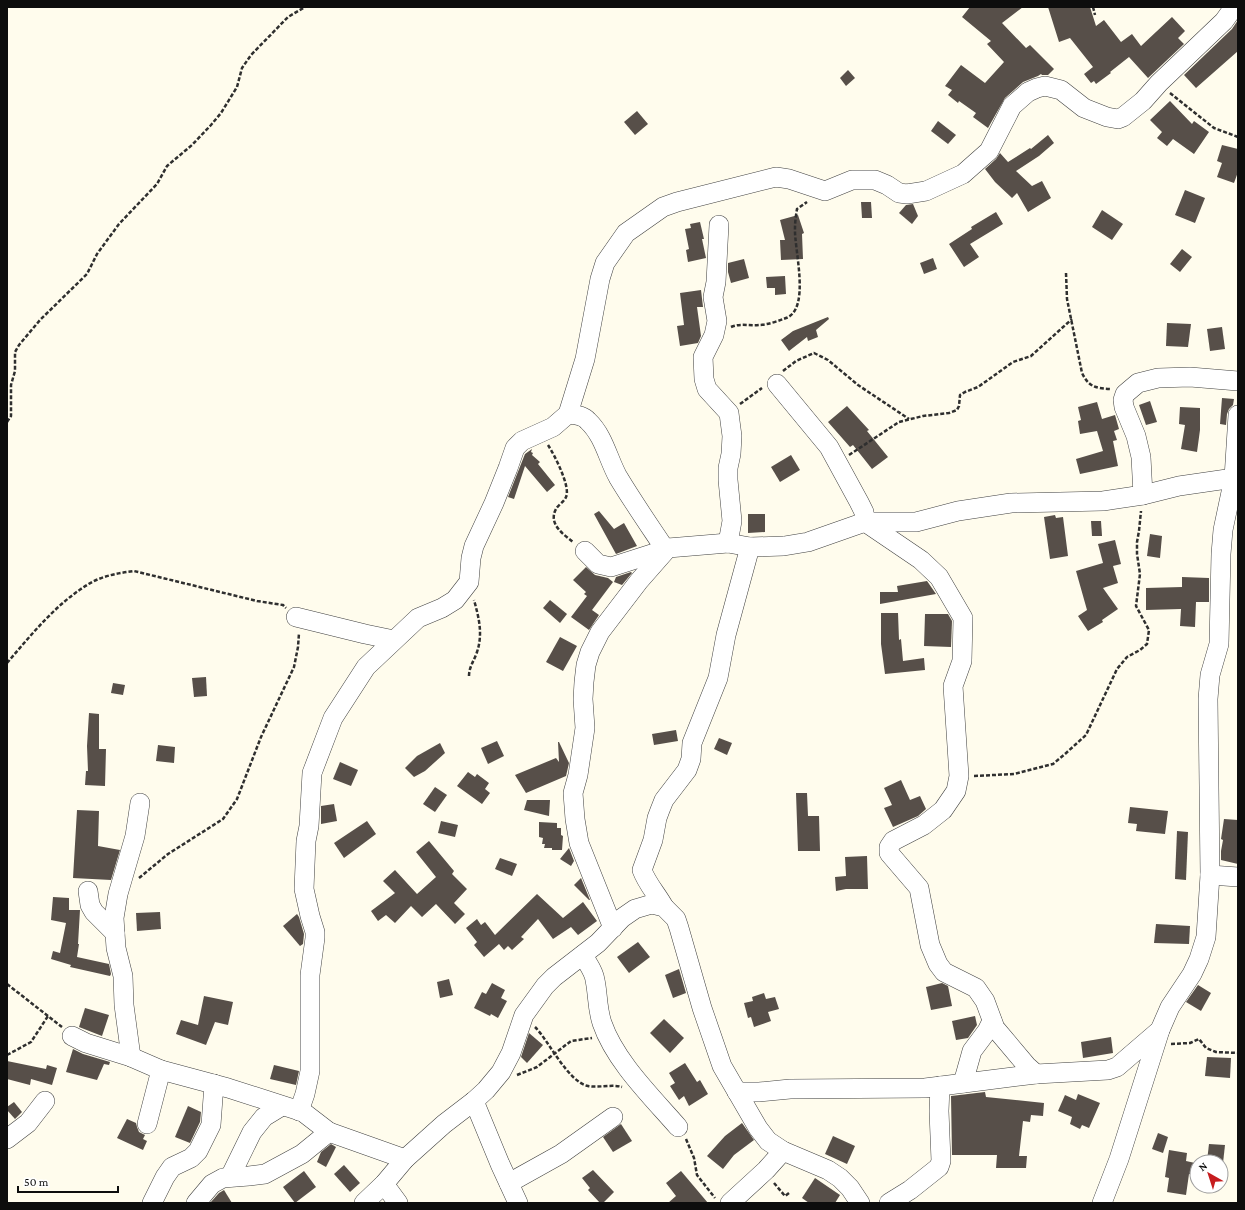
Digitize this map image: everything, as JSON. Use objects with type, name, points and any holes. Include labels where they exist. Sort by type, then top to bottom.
[{"type":"street","points":[[230,1176],[252,1132],[264,1117],[291,1108],[305,1094],[310,1071],[310,975],[315,938],[315,932],[304,889],[306,841],[309,826],[312,773],[333,718],[366,667],[418,618],[442,608],[455,600],[469,582],[471,558],[474,546],[496,498],[515,448],[522,441],[553,426],[568,414],[585,359],[600,279],[605,263],[626,233],[663,207],[677,202],[776,177],[789,179],[824,191],[852,180],[875,180],[887,185],[899,193],[907,194],[926,191],[963,174],[990,151],[1012,106],[1028,92],[1037,88],[1045,86],[1061,90],[1084,108],[1107,117],[1118,119],[1143,101],[1224,21],[1234,7]]},
{"type":"street","points":[[719,225],[716,282],[713,297],[717,321],[714,335],[703,357],[704,378],[707,389],[729,413],[732,436],[728,480],[732,521],[728,543]]},
{"type":"street","points":[[1143,495],[1141,457],[1136,436],[1124,407],[1123,400],[1125,394],[1138,383],[1158,378],[1190,377],[1238,381]]},
{"type":"street","points":[[774,381],[828,447],[864,512],[865,522]]},
{"type":"street","points":[[568,414],[580,416],[588,420],[594,428],[601,438],[618,476],[667,549]]},
{"type":"street","points":[[1102,1203],[1159,1035],[1170,1007],[1192,974],[1199,959],[1206,937],[1210,875],[1208,699],[1210,675],[1219,644],[1221,554],[1223,530],[1234,478],[1238,415]]},
{"type":"street","points":[[585,551],[598,564],[611,567],[667,549],[728,543],[750,547],[784,546],[808,542],[865,522],[916,522],[958,511],[1011,503],[1103,501],[1143,495],[1179,486],[1234,478]]},
{"type":"street","points":[[865,522],[921,560],[939,577],[964,618],[962,661],[953,686],[959,776],[956,791],[943,810],[924,825],[893,841],[889,847],[889,852],[919,888],[930,944],[938,964],[944,972],[976,988],[985,1001],[995,1028],[1018,1056],[1036,1074]]},
{"type":"street","points":[[750,547],[726,635],[718,678],[692,743],[691,759],[687,770],[664,800],[656,818],[653,840],[642,870],[664,907],[676,919],[702,1008],[722,1066],[750,1117],[768,1141],[783,1151],[828,1170],[840,1178],[850,1188],[860,1203]]},
{"type":"street","points":[[613,928],[579,843],[575,819],[573,793],[578,775],[585,728],[583,699],[585,671],[590,652],[600,632],[639,581],[667,549]]},
{"type":"street","points":[[296,617],[394,640]]},
{"type":"street","points":[[132,1057],[124,1005],[124,976],[116,948],[114,918],[118,894],[135,836],[140,803]]},
{"type":"street","points":[[1210,875],[1238,878]]},
{"type":"street","points":[[88,891],[90,905],[94,912],[115,933]]},
{"type":"street","points":[[364,1203],[384,1184],[405,1159],[444,1124],[474,1101],[492,1083],[501,1072],[511,1053],[524,1015],[545,986],[554,977],[583,955],[622,918],[635,909],[652,904],[664,907]]},
{"type":"street","points":[[583,955],[595,978],[598,1010],[611,1044],[640,1085],[678,1127]]},
{"type":"street","points":[[963,1084],[972,1051],[987,1031],[992,1021]]},
{"type":"street","points":[[737,1092],[759,1092],[790,1089],[925,1088],[1036,1074],[1108,1070],[1118,1067],[1159,1035]]},
{"type":"street","points":[[72,1036],[86,1043],[132,1057],[161,1070],[214,1084],[303,1112],[329,1132],[405,1159]]},
{"type":"street","points":[[147,1124],[161,1070]]},
{"type":"street","points":[[152,1203],[165,1177],[172,1167],[191,1158],[198,1152],[211,1125],[214,1084]]},
{"type":"street","points":[[889,1203],[910,1190],[939,1167],[941,1161],[939,1111],[940,1086]]},
{"type":"street","points":[[7,1139],[28,1123],[44,1101]]},
{"type":"street","points":[[474,1101],[518,1203]]},
{"type":"street","points":[[509,1183],[561,1154],[613,1117]]},
{"type":"street","points":[[196,1203],[212,1184],[223,1178],[230,1176],[265,1174],[302,1154],[329,1132]]},
{"type":"street","points":[[723,1201],[766,1170],[783,1151]]},
{"type":"street","points":[[384,1184],[398,1203]]},
{"type":"path","points":[[7,422],[11,416],[11,385],[15,372],[15,352],[19,345],[40,320],[87,274],[97,254],[119,224],[156,184],[167,166],[192,145],[221,113],[237,87],[242,68],[251,55],[288,17],[306,7]]},
{"type":"path","points":[[1093,7],[1095,14]]},
{"type":"path","points":[[1159,84],[1214,128],[1238,137]]},
{"type":"path","points":[[715,330],[735,325],[760,325],[790,316],[796,310],[799,294],[799,268],[795,228],[797,209],[802,204],[824,191]]},
{"type":"path","points":[[1066,273],[1067,299],[1082,373],[1090,385],[1097,388],[1113,389]]},
{"type":"path","points":[[837,463],[899,422],[923,416],[949,413],[957,410],[960,396],[965,392],[978,387],[1012,362],[1031,356],[1072,320]]},
{"type":"path","points":[[729,413],[744,400],[774,381],[796,361],[814,353],[828,360],[858,385],[909,419]]},
{"type":"path","points":[[540,433],[553,453],[564,479],[567,492],[566,497],[556,509],[554,520],[561,532],[585,551]]},
{"type":"path","points":[[959,776],[1014,774],[1053,764],[1086,734],[1117,669],[1127,657],[1140,650],[1147,644],[1149,630],[1136,606],[1140,574],[1137,542],[1140,531],[1143,495]]},
{"type":"path","points":[[7,663],[34,631],[63,603],[88,585],[115,574],[134,571],[257,601],[283,605],[296,617],[299,628],[298,648],[294,667],[261,737],[238,799],[223,819],[168,854],[137,879]]},
{"type":"path","points":[[469,582],[481,629],[476,654],[468,669],[469,676]]},
{"type":"path","points":[[7,984],[72,1036]]},
{"type":"path","points":[[524,1015],[538,1030],[561,1063],[582,1084],[589,1086],[619,1086],[623,1088],[640,1085]]},
{"type":"path","points":[[7,1055],[31,1042],[48,1016]]},
{"type":"path","points":[[1159,1035],[1170,1044],[1190,1043],[1199,1038],[1206,1048],[1216,1052],[1238,1053]]},
{"type":"path","points":[[492,1083],[537,1067],[571,1040],[608,1036]]},
{"type":"path","points":[[678,1127],[687,1140],[694,1158],[697,1175],[723,1201]]},
{"type":"path","points":[[766,1170],[776,1186],[785,1196],[789,1193]]},
{"type":"building","points":[[970,7],[1023,7],[1002,23],[1026,48],[1030,45],[1054,69],[1048,75],[1041,74],[1023,82],[1005,98],[988,128],[973,117],[976,113],[959,101],[958,103],[948,95],[952,90],[945,86],[961,65],[985,83],[1004,62],[987,44],[991,41],[962,17]]},
{"type":"building","points":[[1048,7],[1090,7],[1096,26],[1104,20],[1121,42],[1132,34],[1141,46],[1172,17],[1185,31],[1178,38],[1184,44],[1148,78],[1129,57],[1096,84],[1094,81],[1091,83],[1084,74],[1093,67],[1070,38],[1059,42]]},
{"type":"building","points":[[1238,20],[1238,51],[1196,88],[1184,75],[1232,29]]},
{"type":"building","points":[[848,70],[855,78],[846,86],[840,78]]},
{"type":"building","points":[[1170,101],[1192,124],[1194,121],[1209,132],[1194,154],[1173,139],[1167,146],[1157,138],[1162,132],[1150,120]]},
{"type":"building","points":[[637,111],[648,124],[635,135],[624,122]]},
{"type":"building","points":[[938,121],[956,135],[948,144],[931,131]]},
{"type":"building","points":[[1048,135],[1054,143],[1039,156],[1016,171],[1032,186],[1042,181],[1051,198],[1028,212],[1017,193],[1012,198],[995,182],[985,169],[1000,153],[1008,162],[1030,148],[1031,149]]},
{"type":"building","points":[[1222,145],[1238,149],[1238,172],[1234,183],[1217,177],[1222,163],[1217,161]]},
{"type":"building","points":[[1185,190],[1205,198],[1195,223],[1175,215]]},
{"type":"building","points":[[861,202],[871,202],[872,218],[862,218]]},
{"type":"building","points":[[913,204],[918,216],[912,224],[899,213],[906,205]]},
{"type":"building","points":[[1102,210],[1123,224],[1112,240],[1092,227]]},
{"type":"building","points":[[996,212],[1003,224],[970,244],[979,257],[964,267],[949,244],[972,229],[971,227]]},
{"type":"building","points":[[798,215],[804,233],[802,234],[803,259],[781,260],[780,240],[785,240],[780,220]]},
{"type":"building","points":[[700,222],[706,258],[688,262],[686,250],[689,249],[685,229],[691,228],[690,224]]},
{"type":"building","points":[[1182,249],[1192,257],[1180,272],[1170,264]]},
{"type":"building","points":[[933,258],[937,269],[924,274],[920,263]]},
{"type":"building","points":[[744,259],[749,278],[731,283],[728,272],[728,263]]},
{"type":"building","points":[[785,276],[786,294],[775,295],[775,288],[767,288],[766,277]]},
{"type":"building","points":[[701,290],[703,307],[697,307],[701,336],[698,343],[680,346],[677,326],[684,325],[680,293]]},
{"type":"building","points":[[828,317],[829,319],[816,330],[818,337],[808,341],[807,337],[789,351],[781,340],[793,331]]},
{"type":"building","points":[[1167,323],[1191,324],[1188,347],[1166,346]]},
{"type":"building","points":[[1222,327],[1225,349],[1210,351],[1207,329]]},
{"type":"building","points":[[1222,398],[1234,399],[1233,405],[1227,414],[1226,425],[1220,424]]},
{"type":"building","points":[[1150,401],[1157,422],[1146,425],[1139,405]]},
{"type":"building","points":[[1097,402],[1102,419],[1115,415],[1119,429],[1114,431],[1117,440],[1113,441],[1118,466],[1080,474],[1076,459],[1103,451],[1097,431],[1080,434],[1078,421],[1081,420],[1078,407]]},
{"type":"building","points":[[847,406],[869,430],[867,431],[888,457],[872,469],[853,445],[850,447],[828,422]]},
{"type":"building","points":[[1180,407],[1200,408],[1200,430],[1197,452],[1181,449],[1185,425],[1179,424]]},
{"type":"building","points":[[532,449],[532,455],[540,462],[538,464],[555,485],[547,492],[525,466],[514,499],[508,497],[525,454]]},
{"type":"building","points":[[791,455],[800,470],[780,482],[771,467]]},
{"type":"building","points":[[599,511],[614,529],[624,523],[637,546],[616,554],[594,514]]},
{"type":"building","points":[[748,514],[765,514],[765,532],[748,533]]},
{"type":"building","points":[[1055,515],[1056,518],[1063,517],[1068,556],[1050,559],[1044,517]]},
{"type":"building","points":[[1091,521],[1101,521],[1102,536],[1092,536]]},
{"type":"building","points":[[1150,534],[1162,536],[1160,558],[1147,556]]},
{"type":"building","points":[[1115,540],[1121,564],[1113,566],[1118,583],[1103,588],[1118,609],[1102,620],[1103,622],[1088,631],[1078,616],[1087,610],[1076,571],[1103,563],[1098,544]]},
{"type":"building","points":[[586,567],[595,575],[608,578],[613,582],[592,610],[599,615],[589,630],[571,617],[587,596],[584,594],[586,592],[573,580]]},
{"type":"building","points":[[631,572],[632,573],[622,585],[614,582],[616,577]]},
{"type":"building","points":[[1182,577],[1209,578],[1209,602],[1196,602],[1195,627],[1180,626],[1181,609],[1146,610],[1146,588],[1182,587]]},
{"type":"building","points":[[927,581],[936,594],[880,604],[880,592],[898,592],[897,586]]},
{"type":"building","points":[[550,600],[567,614],[560,623],[543,608]]},
{"type":"building","points":[[881,613],[898,613],[899,640],[901,639],[903,661],[924,658],[925,670],[885,674],[881,644]]},
{"type":"building","points":[[925,614],[948,614],[952,621],[951,647],[924,646]]},
{"type":"building","points":[[560,637],[577,646],[563,671],[546,662]]},
{"type":"building","points":[[206,677],[207,696],[194,697],[192,678]]},
{"type":"building","points":[[113,683],[125,685],[123,695],[111,693]]},
{"type":"building","points":[[89,713],[99,714],[99,749],[106,749],[105,786],[85,785],[86,771],[88,771],[87,746]]},
{"type":"building","points":[[676,730],[678,741],[654,745],[652,734]]},
{"type":"building","points":[[719,738],[732,743],[727,755],[714,749]]},
{"type":"building","points":[[497,741],[504,756],[488,764],[481,748]]},
{"type":"building","points":[[558,742],[569,763],[566,776],[526,793],[515,775],[556,758],[559,762]]},
{"type":"building","points":[[440,743],[445,753],[425,771],[414,777],[405,768],[417,756]]},
{"type":"building","points":[[158,745],[175,747],[174,763],[156,761]]},
{"type":"building","points":[[340,762],[358,770],[351,786],[333,779]]},
{"type":"building","points":[[468,772],[475,777],[477,774],[489,783],[485,789],[490,793],[482,804],[457,786]]},
{"type":"building","points":[[901,780],[910,800],[920,796],[926,809],[918,816],[893,827],[884,808],[892,805],[884,788]]},
{"type":"building","points":[[435,787],[447,795],[435,812],[423,804]]},
{"type":"building","points":[[796,793],[807,793],[808,816],[819,816],[820,851],[798,851]]},
{"type":"building","points":[[527,800],[550,800],[549,816],[524,810]]},
{"type":"building","points":[[334,804],[337,821],[321,824],[321,806]]},
{"type":"building","points":[[1130,807],[1168,811],[1165,834],[1136,831],[1137,824],[1128,823]]},
{"type":"building","points":[[77,810],[99,811],[98,846],[120,850],[111,880],[73,878]]},
{"type":"building","points":[[1224,819],[1238,820],[1238,864],[1221,860],[1223,840],[1221,839]]},
{"type":"building","points":[[367,821],[376,834],[344,858],[334,843]]},
{"type":"building","points":[[441,821],[458,825],[455,837],[438,833]]},
{"type":"building","points":[[539,822],[557,823],[557,828],[561,828],[561,835],[563,836],[562,850],[544,848],[545,844],[542,844],[543,838],[539,837]]},
{"type":"building","points":[[1177,831],[1188,832],[1186,880],[1175,879]]},
{"type":"building","points":[[429,841],[454,871],[452,874],[467,889],[454,903],[465,914],[455,924],[436,904],[422,917],[411,906],[395,923],[386,915],[378,921],[371,911],[395,893],[383,881],[395,870],[417,894],[436,877],[416,852]]},
{"type":"building","points":[[569,848],[574,861],[571,866],[560,859]]},
{"type":"building","points":[[867,856],[868,889],[846,889],[836,891],[835,877],[846,876],[845,857]]},
{"type":"building","points":[[500,858],[517,864],[512,876],[495,869]]},
{"type":"building","points":[[581,878],[590,900],[574,885]]},
{"type":"building","points":[[537,894],[563,918],[583,902],[597,921],[578,935],[571,927],[553,939],[538,919],[521,937],[524,939],[512,950],[508,946],[504,950],[499,944],[484,957],[474,945],[477,942],[466,928],[477,919],[481,925],[485,922],[495,935]]},
{"type":"building","points":[[53,897],[69,898],[69,910],[80,910],[77,957],[109,964],[110,976],[70,967],[71,965],[51,959],[53,951],[60,953],[66,923],[51,920]]},
{"type":"building","points":[[160,912],[161,929],[137,931],[136,913]]},
{"type":"building","points":[[297,914],[304,934],[303,944],[300,946],[283,926]]},
{"type":"building","points":[[1156,924],[1190,926],[1189,944],[1154,943]]},
{"type":"building","points":[[638,942],[650,957],[629,973],[617,957]]},
{"type":"building","points":[[679,969],[686,993],[673,998],[665,975]]},
{"type":"building","points":[[449,979],[453,995],[440,998],[437,982]]},
{"type":"building","points":[[492,983],[505,990],[501,998],[507,1001],[498,1018],[491,1014],[490,1016],[474,1008],[482,992],[486,994]]},
{"type":"building","points":[[942,983],[948,986],[952,1006],[931,1010],[926,987]]},
{"type":"building","points":[[1198,985],[1211,993],[1201,1011],[1186,1002]]},
{"type":"building","points":[[764,993],[766,999],[775,997],[779,1009],[768,1012],[771,1021],[754,1027],[751,1017],[748,1018],[744,1003],[753,1001],[752,997]]},
{"type":"building","points":[[204,996],[233,1002],[228,1025],[215,1022],[206,1045],[176,1034],[181,1020],[198,1025]]},
{"type":"building","points":[[85,1008],[109,1015],[102,1036],[79,1027]]},
{"type":"building","points":[[975,1016],[977,1025],[968,1038],[956,1040],[952,1021]]},
{"type":"building","points":[[664,1019],[684,1038],[670,1053],[650,1033]]},
{"type":"building","points":[[529,1033],[543,1045],[527,1063],[521,1057]]},
{"type":"building","points":[[1111,1037],[1113,1053],[1083,1058],[1081,1042]]},
{"type":"building","points":[[73,1049],[83,1054],[110,1062],[109,1065],[104,1064],[97,1080],[66,1072]]},
{"type":"building","points":[[1207,1057],[1231,1058],[1230,1078],[1205,1076]]},
{"type":"building","points":[[7,1061],[46,1069],[47,1065],[57,1068],[52,1085],[31,1079],[30,1085],[7,1079]]},
{"type":"building","points":[[685,1063],[697,1082],[700,1080],[708,1094],[689,1106],[684,1096],[679,1100],[670,1086],[675,1083],[669,1073]]},
{"type":"building","points":[[274,1065],[299,1071],[296,1085],[270,1079]]},
{"type":"building","points":[[985,1092],[986,1097],[1044,1103],[1043,1116],[1031,1115],[1030,1122],[1023,1121],[1019,1156],[1027,1156],[1026,1168],[996,1168],[997,1155],[952,1155],[951,1096]]},
{"type":"building","points":[[1078,1094],[1100,1103],[1089,1128],[1082,1125],[1080,1129],[1070,1124],[1072,1117],[1058,1111],[1065,1095],[1076,1100]]},
{"type":"building","points":[[14,1102],[22,1112],[15,1119],[7,1110],[7,1107]]},
{"type":"building","points":[[188,1106],[201,1112],[200,1122],[190,1143],[175,1137]]},
{"type":"building","points":[[127,1119],[136,1123],[139,1132],[145,1135],[143,1139],[147,1141],[143,1150],[117,1138]]},
{"type":"building","points":[[742,1123],[754,1140],[734,1155],[723,1169],[707,1156],[725,1136]]},
{"type":"building","points":[[621,1124],[632,1141],[613,1152],[603,1137]]},
{"type":"building","points":[[1158,1133],[1168,1137],[1163,1153],[1152,1149]]},
{"type":"building","points":[[833,1136],[855,1146],[847,1164],[825,1154]]},
{"type":"building","points":[[331,1144],[336,1147],[326,1167],[317,1162],[321,1152]]},
{"type":"building","points":[[1209,1144],[1225,1145],[1224,1154],[1208,1154]]},
{"type":"building","points":[[1169,1150],[1187,1153],[1186,1161],[1189,1162],[1189,1174],[1186,1195],[1167,1192],[1169,1178],[1165,1177]]},
{"type":"building","points":[[344,1165],[360,1183],[350,1192],[334,1174]]},
{"type":"building","points":[[593,1170],[614,1192],[603,1203],[600,1203],[588,1190],[590,1188],[582,1178]]},
{"type":"building","points":[[304,1171],[316,1187],[295,1203],[283,1187]]},
{"type":"building","points":[[681,1171],[708,1203],[668,1203],[676,1196],[666,1183]]},
{"type":"building","points":[[815,1178],[840,1195],[835,1203],[809,1203],[802,1198]]},
{"type":"building","points":[[224,1190],[232,1203],[210,1203],[219,1193]]}]
